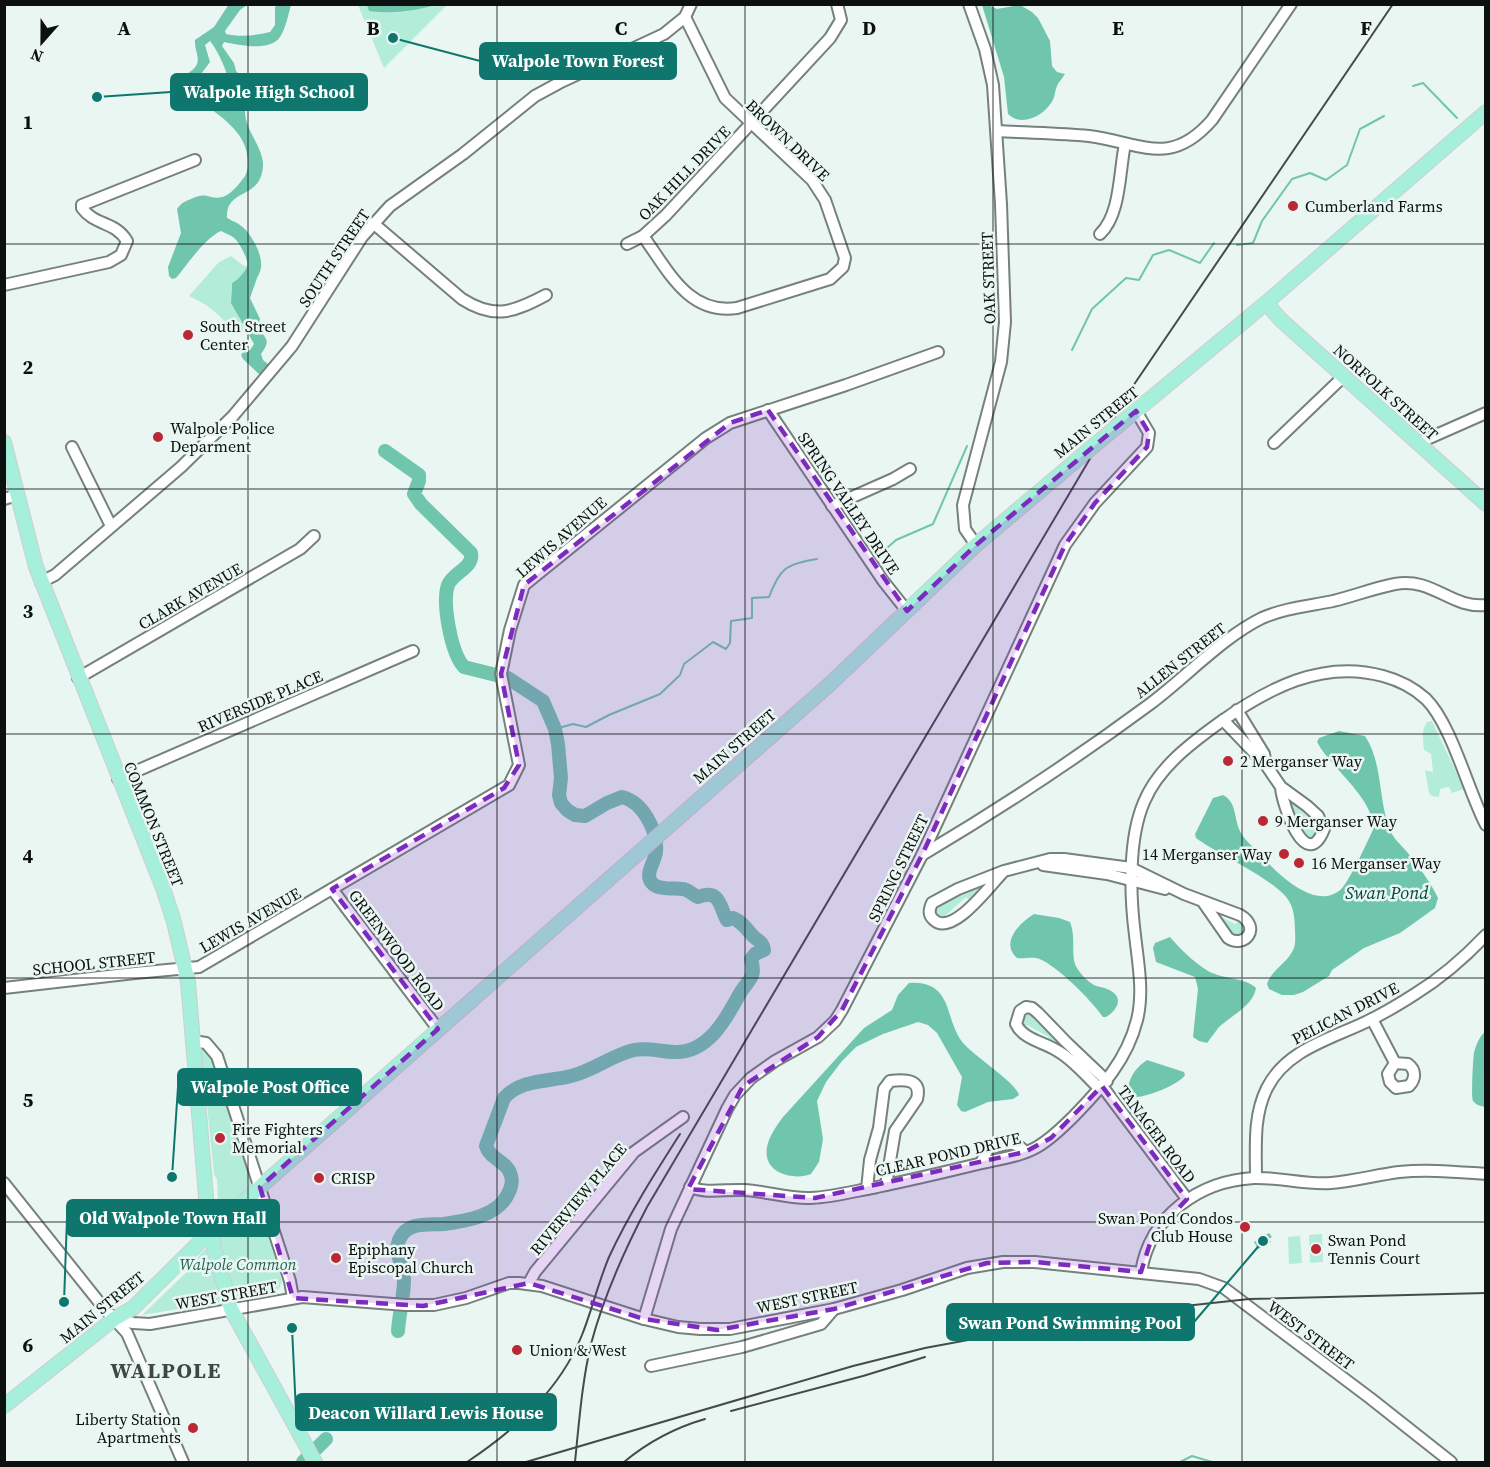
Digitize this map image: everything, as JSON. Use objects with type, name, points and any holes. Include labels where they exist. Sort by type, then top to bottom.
[{"type":"main road","name":"MAIN STREET","points":[[4,1406],[114,1319],[133,1308],[210,1231],[830,684],[976,545],[1266,303],[1485,112]]},
{"type":"main road","name":"NORFOLK STREET","points":[[1266,303],[1281,320],[1485,504]]},
{"type":"main road","name":"COMMON STREET","points":[[6,447],[11,497],[41,582],[163,888],[174,922],[186,970],[210,1231],[231,1309],[312,1458]]},
{"type":"street","name":"SOUTH STREET","points":[[41,582],[55,575],[209,441],[274,368],[303,331],[373,223],[390,206],[463,154],[535,96],[559,82],[652,41],[676,26],[685,17],[691,4]]},
{"type":"street","name":"OAK HILL DRIVE","points":[[627,244],[643,236],[666,215],[830,38],[841,20],[837,4]]},
{"type":"street","name":"OAK STREET","points":[[969,4],[991,73],[997,131],[1005,322],[1000,362],[963,505],[965,529],[976,545]]},
{"type":"street","points":[[997,131],[1090,136],[1156,150],[1184,144],[1199,134],[1212,120],[1291,4]]},
{"type":"street","name":"BROWN DRIVE","points":[[643,236],[683,291],[708,307],[723,310],[751,304],[830,279],[843,267],[845,258],[820,190],[798,166],[725,98],[685,17]]},
{"type":"street","points":[[1100,234],[1114,214],[1125,144]]},
{"type":"street","points":[[4,285],[109,262],[121,255],[127,241],[122,232],[89,217],[82,205],[195,160]]},
{"type":"street","points":[[373,223],[462,299],[478,308],[489,311],[512,311],[546,295]]},
{"type":"street","name":"LEWIS AVENUE","points":[[186,970],[210,962],[509,785],[519,765],[502,678],[510,630],[524,585],[706,438],[730,423],[938,352]]},
{"type":"street","points":[[1274,443],[1343,376]]},
{"type":"street","name":"SPRING VALLEY DRIVE","points":[[768,410],[884,582],[908,610]]},
{"type":"street","name":"SPRING STREET","points":[[644,1318],[671,1229],[727,1109],[743,1086],[775,1061],[818,1037],[835,1021],[850,997],[922,855],[1065,545],[1095,503],[1147,447],[1149,434],[1136,411]]},
{"type":"street","points":[[1418,443],[1485,413]]},
{"type":"street","points":[[72,447],[111,526]]},
{"type":"street","points":[[832,506],[910,469]]},
{"type":"street","name":"CLARK AVENUE","points":[[78,678],[300,549],[314,536]]},
{"type":"street","name":"ALLEN STREET","points":[[922,855],[974,825],[1034,785],[1151,703],[1236,634],[1262,619],[1290,609],[1333,601],[1396,584],[1417,584],[1438,590],[1467,604],[1485,605]]},
{"type":"street","name":"RIVERSIDE PLACE","points":[[118,779],[413,651]]},
{"type":"street","name":"CLEAR POND DRIVE","points":[[690,1187],[708,1191],[744,1190],[804,1198],[836,1195],[1025,1152],[1051,1138],[1103,1085],[1128,1046],[1139,1012],[1140,973],[1131,902],[1131,874],[1140,812],[1150,788],[1169,765],[1203,734],[1237,710],[1288,683],[1318,674],[1363,672],[1403,684],[1427,699],[1440,719],[1485,825]]},
{"type":"street","points":[[1237,710],[1264,754],[1266,765]]},
{"type":"street","points":[[1223,720],[1266,765],[1281,787],[1318,816],[1324,829],[1317,841],[1304,842],[1297,836],[1281,787]]},
{"type":"street","points":[[1004,871],[959,919],[942,924],[931,918],[930,907],[936,899],[1004,871],[1034,864],[1107,874],[1131,874],[1138,883],[1184,894],[1240,915],[1247,919],[1251,930],[1245,939],[1233,941],[1203,902]]},
{"type":"street","name":"GREENWOOD ROAD","points":[[332,889],[438,1029]]},
{"type":"street","name":"PELICAN DRIVE","points":[[1256,1178],[1256,1124],[1261,1102],[1271,1081],[1282,1067],[1296,1056],[1372,1019],[1417,993],[1440,976],[1485,935]]},
{"type":"street","name":"SCHOOL STREET","points":[[4,988],[135,972],[186,970]]},
{"type":"street","points":[[1372,1019],[1395,1063]]},
{"type":"street","points":[[193,1041],[207,1043],[217,1056],[290,1281],[293,1298]]},
{"type":"street","name":"TANAGER ROAD","points":[[1062,1046],[1103,1085],[1187,1199]]},
{"type":"street","points":[[867,1189],[870,1160],[879,1128],[884,1089],[890,1081],[903,1080],[914,1083],[919,1089],[919,1094],[918,1099],[895,1131],[886,1185]]},
{"type":"street","name":"RIVERVIEW PLACE","points":[[529,1283],[535,1272],[634,1152],[683,1117]]},
{"type":"street","points":[[1142,1272],[1144,1257],[1152,1237],[1160,1226],[1187,1199],[1206,1188],[1223,1182],[1256,1178],[1323,1184],[1414,1171],[1485,1174]]},
{"type":"street","points":[[4,1183],[130,1338],[183,1462]]},
{"type":"street","name":"WEST STREET","points":[[114,1319],[150,1324],[293,1298],[406,1305],[444,1303],[509,1284],[529,1283],[678,1327],[724,1329],[834,1309],[987,1263],[1035,1262],[1142,1272],[1199,1279],[1224,1288],[1451,1462]]},
{"type":"street","points":[[651,1366],[742,1347],[821,1324],[834,1309]]},
{"type":"highlighted area","points":[[768,410],[907,611],[976,545],[1136,411],[1149,433],[1147,447],[1095,503],[1065,545],[922,855],[842,1010],[818,1037],[743,1086],[688,1189],[815,1198],[1025,1152],[1051,1138],[1102,1086],[1187,1199],[1152,1237],[1141,1272],[1035,1262],[987,1263],[834,1309],[717,1330],[644,1319],[529,1283],[423,1306],[293,1298],[260,1187],[438,1029],[332,889],[504,788],[519,765],[501,674],[524,585],[730,423]]},
{"type":"green space","points":[[358,5],[447,5],[384,68]]},
{"type":"green space","points":[[231,256],[244,266],[254,268],[232,283],[231,291],[234,309],[246,332],[231,326],[208,306],[189,296],[219,262]]},
{"type":"green space","points":[[1432,721],[1464,789],[1452,793],[1449,787],[1440,789],[1439,797],[1429,793],[1425,770],[1433,772],[1431,754],[1424,750],[1423,739],[1425,725]]},
{"type":"green space","points":[[1285,792],[1296,799],[1291,802],[1312,821],[1317,820],[1320,824],[1318,835],[1307,840],[1299,833]]},
{"type":"green space","points":[[983,884],[984,887],[972,902],[966,897],[946,915],[945,921],[933,916],[936,905],[966,889]]},
{"type":"green space","points":[[1212,913],[1235,924],[1241,920],[1247,926],[1244,936],[1232,939]]},
{"type":"green space","points":[[1032,1014],[1059,1041],[1056,1045],[1044,1042],[1049,1037],[1027,1025],[1019,1029],[1021,1017]]},
{"type":"green space","name":"Walpole Common","points":[[206,1047],[209,1051],[282,1281],[279,1289],[216,1303],[142,1315],[193,1266],[200,1254],[219,1237],[217,1179],[214,1175],[204,1075],[201,1073],[200,1049]]},
{"type":"green space","name":"Swan Pond Tennis Court","points":[[1322,1234],[1323,1262],[1310,1263],[1309,1235]]},
{"type":"green space","name":"Swan Pond Tennis Court","points":[[1300,1236],[1302,1263],[1289,1264],[1288,1237]]},
{"type":"water","points":[[229,4],[247,5],[240,10],[225,31],[226,34],[248,36],[270,32],[275,25],[275,7],[291,5],[284,30],[275,42],[269,45],[254,46],[224,42],[222,46],[242,77],[257,81],[258,89],[248,99],[245,116],[262,158],[261,177],[250,190],[237,197],[228,209],[227,219],[235,227],[231,231],[226,229],[212,237],[198,250],[176,278],[172,279],[169,276],[168,267],[181,233],[177,209],[183,202],[197,197],[225,196],[235,189],[248,168],[245,146],[236,131],[217,113],[187,95],[181,83],[183,77],[194,69],[197,63],[195,40],[214,27]],"holes":[[[210,41],[230,85],[232,95],[230,111],[218,103],[196,96],[187,86],[188,82],[201,74],[210,62],[205,45]]]},
{"type":"water","points":[[367,5],[435,5],[386,12],[369,11]]},
{"type":"water","points":[[982,5],[997,9],[1020,5],[1032,12],[1038,18],[1050,41],[1052,66],[1057,72],[1065,74],[1058,84],[1053,100],[1045,110],[1033,118],[1020,120],[1008,114],[1004,77]]},
{"type":"water","points":[[254,268],[257,278],[250,298],[260,319],[258,327],[267,342],[261,354],[263,360],[269,365],[261,376],[241,355],[244,351],[250,350],[254,344],[231,303],[232,283]]},
{"type":"water","name":"Swan Pond","points":[[1339,731],[1365,736],[1375,758],[1390,830],[1424,874],[1438,898],[1435,908],[1400,933],[1364,948],[1332,970],[1329,976],[1303,992],[1282,995],[1269,989],[1267,984],[1272,974],[1288,958],[1294,948],[1294,920],[1290,903],[1262,877],[1206,845],[1196,838],[1195,834],[1213,798],[1223,795],[1233,806],[1243,836],[1282,876],[1305,892],[1317,896],[1328,896],[1339,891],[1352,872],[1373,830],[1372,819],[1360,796],[1317,742],[1319,738]]},
{"type":"water","points":[[1034,914],[1070,922],[1075,964],[1091,983],[1116,995],[1118,1003],[1114,1011],[1103,1017],[1082,993],[1052,966],[1036,958],[1017,958],[1012,952],[1010,946],[1014,934]]},
{"type":"water","points":[[1170,937],[1208,971],[1247,982],[1256,988],[1251,1000],[1219,1027],[1207,1043],[1193,1037],[1198,989],[1195,977],[1156,962],[1153,948],[1155,943]]},
{"type":"water","points":[[909,983],[924,984],[934,988],[942,995],[958,1036],[965,1045],[1011,1084],[1019,1095],[1013,1099],[988,1102],[965,1112],[961,1111],[957,1105],[962,1077],[937,1033],[928,1025],[918,1022],[883,1034],[856,1047],[826,1082],[817,1101],[823,1139],[819,1162],[811,1174],[792,1176],[773,1168],[767,1157],[767,1146],[783,1117],[864,1028],[892,1010],[898,995]]},
{"type":"water","points":[[1485,1032],[1485,1107],[1473,1101],[1472,1093],[1474,1053],[1478,1041]]},
{"type":"water","points":[[1147,1060],[1184,1072],[1185,1075],[1163,1089],[1136,1097],[1128,1087],[1129,1082],[1135,1071]]},
{"type":"water","points":[[1269,1233],[1272,1237],[1269,1239],[1271,1242],[1258,1249],[1254,1242]]},
{"type":"waterway","points":[[1413,86],[1423,83],[1457,118]]},
{"type":"waterway","points":[[1237,245],[1253,243],[1262,221],[1292,179],[1310,173],[1326,180],[1347,165],[1360,129],[1384,116]]},
{"type":"waterway","points":[[219,219],[224,225],[238,233],[251,252],[253,270],[244,283]]},
{"type":"waterway","points":[[1072,350],[1092,309],[1126,278],[1139,280],[1153,255],[1169,250],[1200,263],[1214,243]]},
{"type":"waterway","points":[[878,556],[896,540],[933,524],[967,446]]},
{"type":"waterway","points":[[385,451],[419,475],[414,494],[421,504],[471,553],[469,562],[448,585],[446,593],[449,628],[455,651],[464,667],[508,678],[543,701],[555,729],[558,744],[561,803],[575,815],[585,816],[622,797],[630,800],[643,811],[652,827],[656,844],[649,876],[652,883],[662,888],[684,889],[698,897],[706,895],[715,897],[727,920],[733,918],[741,923],[761,943],[764,950],[755,954],[751,959],[753,966],[751,978],[722,1024],[697,1047],[675,1052],[634,1050],[618,1055],[579,1074],[518,1087],[504,1098],[486,1146],[488,1151],[509,1171],[512,1180],[509,1192],[497,1208],[481,1216],[453,1223],[418,1225],[403,1234],[398,1245],[404,1280],[398,1331]]},
{"type":"waterway","points":[[555,729],[573,724],[586,727],[660,694],[680,675],[684,664],[713,642],[726,649],[730,643],[731,621],[752,618],[752,598],[769,597],[777,580],[786,569],[798,563],[817,559]]},
{"type":"waterway","points":[[303,1462],[326,1439]]},
{"type":"waterway","points":[[1180,1462],[1192,1456],[1212,1462]]},
{"type":"railway","points":[[575,1462],[583,1388],[591,1344],[615,1274],[647,1207],[1133,386],[1393,4]]},
{"type":"railway","points":[[467,1462],[519,1422],[562,1374],[582,1335],[609,1257],[643,1194],[680,1134]]},
{"type":"railway","points":[[526,1462],[853,1366],[925,1348],[1055,1324],[1148,1310],[1249,1299],[1486,1293]]},
{"type":"railway","points":[[731,1411],[925,1357]]},
{"type":"railway","points":[[624,1462],[662,1436],[705,1419]]},
{"type":"place","name":"Walpole Town Forest","points":[[393,38]]},
{"type":"place","name":"Walpole High School","points":[[97,97]]},
{"type":"place","name":"Cumberland Farms","points":[[1293,206]]},
{"type":"place","name":"South Street Center","points":[[188,335]]},
{"type":"place","name":"Walpole Police Deparment","points":[[158,437]]},
{"type":"place","name":"2 Merganser Way","points":[[1228,761]]},
{"type":"place","name":"9 Merganser Way","points":[[1263,821]]},
{"type":"place","name":"14 Merganser Way","points":[[1284,854]]},
{"type":"place","name":"16 Merganser Way","points":[[1299,863]]},
{"type":"place","name":"Fire Fighters Memorial","points":[[220,1138]]},
{"type":"place","name":"Walpole Post Office","points":[[172,1177]]},
{"type":"place","name":"CRISP","points":[[319,1178]]},
{"type":"place","name":"Swan Pond Condos Club House","points":[[1245,1227]]},
{"type":"place","name":"Swan Pond Swimming Pool","points":[[1263,1241]]},
{"type":"place","name":"Swan Pond Tennis Court","points":[[1316,1249]]},
{"type":"place","name":"Epiphany Episcopal Church","points":[[336,1258]]},
{"type":"place","name":"Old Walpole Town Hall","points":[[64,1302]]},
{"type":"place","name":"Deacon Willard Lewis House","points":[[292,1328]]},
{"type":"place","name":"Union & West","points":[[517,1350]]},
{"type":"place","name":"Liberty Station Apartments","points":[[193,1428]]},
{"type":"district","name":"WALPOLE","points":[[166,1370]]}]
